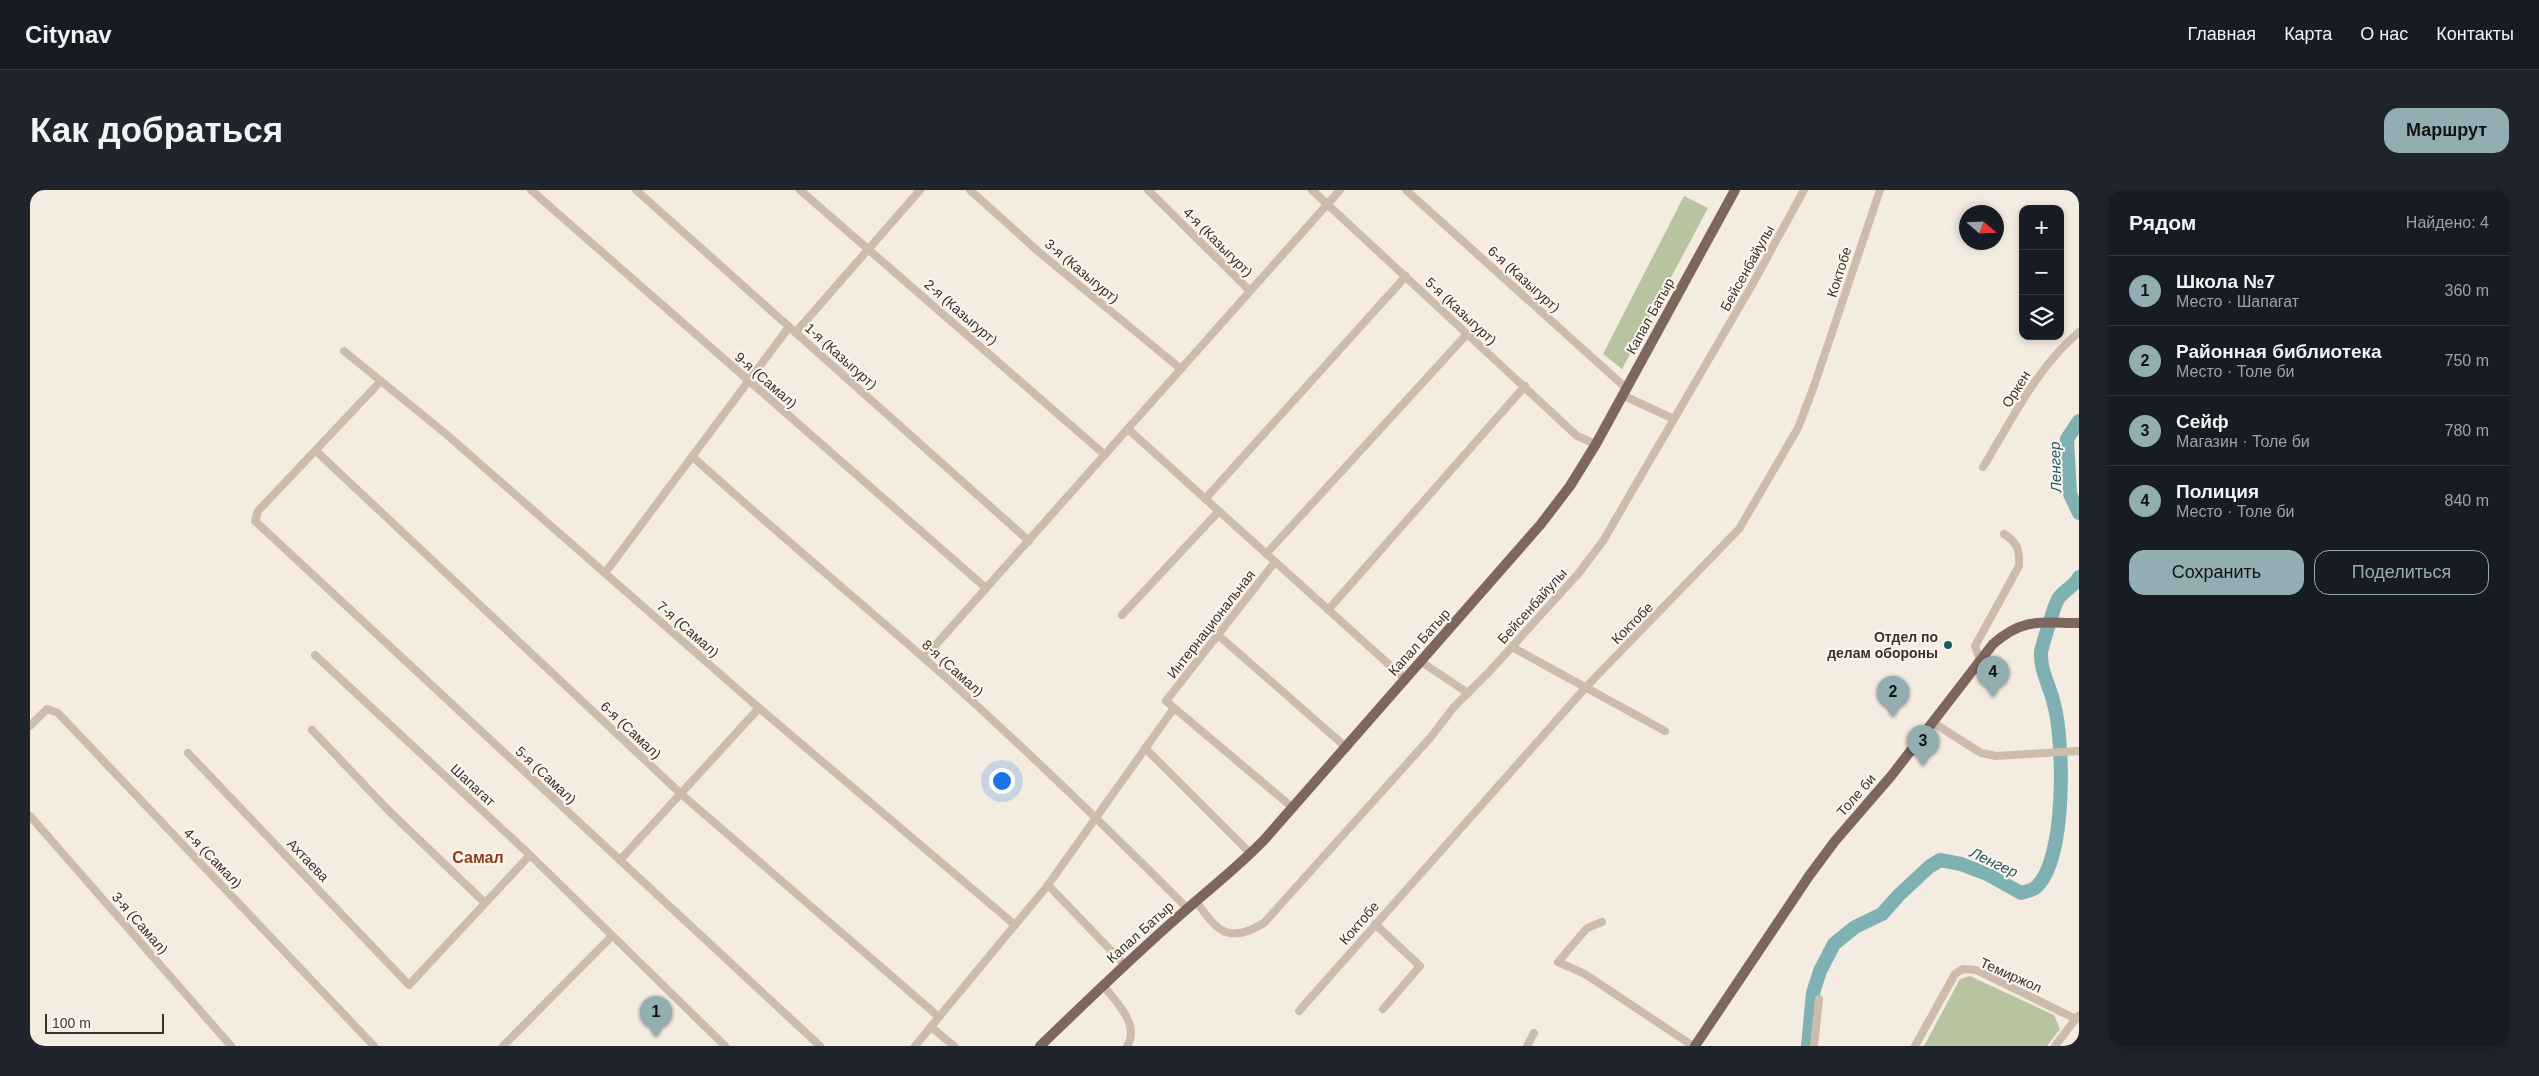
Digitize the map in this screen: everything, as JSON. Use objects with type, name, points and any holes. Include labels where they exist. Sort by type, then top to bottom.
[{"type":"main road","name":"Капал Батыр","points":[[1040,1046],[1124,964],[1187,908],[1236,869],[1251,854],[1347,748],[1404,679],[1541,524],[1570,486],[1596,444],[1735,190]]},
{"type":"main road","name":"Толе би","points":[[1694,1046],[1809,876],[1993,644],[2008,630],[2022,624],[2040,622],[2079,623]]},
{"type":"street","name":"9-я (Самал)","points":[[531,190],[748,382],[986,588]]},
{"type":"street","name":"1-я (Казыгурт)","points":[[636,190],[1028,541]]},
{"type":"street","name":"2-я (Казыгурт)","points":[[800,190],[1105,455]]},
{"type":"street","points":[[796,332],[920,190]]},
{"type":"street","name":"3-я (Казыгурт)","points":[[970,190],[1040,253],[1181,369]]},
{"type":"street","name":"4-я (Казыгурт)","points":[[1148,190],[1250,291]]},
{"type":"street","name":"5-я (Казыгурт)","points":[[1312,190],[1577,436],[1596,444]]},
{"type":"street","points":[[924,658],[1340,190]]},
{"type":"street","name":"6-я (Казыгурт)","points":[[1406,190],[1624,391],[1674,419]]},
{"type":"street","name":"Бейсенбайулы","points":[[1196,901],[1214,927],[1230,933],[1247,933],[1264,923],[1468,693],[1578,574],[1603,541],[1752,285],[1804,190]]},
{"type":"street","name":"Коктобе","points":[[1299,1011],[1586,687],[1739,529],[1798,428],[1880,190]]},
{"type":"street","points":[[1204,498],[1406,276]]},
{"type":"street","points":[[605,572],[789,327]]},
{"type":"street","name":"Оркен","points":[[1983,466],[2042,371],[2064,344],[2079,332]]},
{"type":"street","points":[[1266,554],[1467,334]]},
{"type":"street","name":"7-я (Самал)","points":[[344,351],[446,434],[759,708],[1014,925]]},
{"type":"street","points":[[316,451],[381,381]]},
{"type":"street","points":[[1328,610],[1525,386]]},
{"type":"street","points":[[1128,429],[1404,679]]},
{"type":"street","name":"5-я (Самал)","points":[[316,451],[258,510],[255,522],[820,1046]]},
{"type":"street","name":"6-я (Самал)","points":[[316,451],[680,793],[939,1017]]},
{"type":"street","name":"8-я (Самал)","points":[[693,457],[784,540],[924,658],[1095,816],[1187,908]]},
{"type":"street","points":[[1122,615],[1219,511]]},
{"type":"street","points":[[1980,660],[1976,646],[2019,566],[2020,552],[2014,540],[2004,534]]},
{"type":"street","name":"Интернациональная","points":[[1174,708],[1166,701],[1275,562]]},
{"type":"street","points":[[1218,635],[1347,748]]},
{"type":"street","points":[[1512,647],[1665,731]]},
{"type":"street","name":"Шапагат","points":[[315,655],[530,855],[611,937],[725,1046]]},
{"type":"street","points":[[1420,661],[1468,693]]},
{"type":"street","points":[[620,860],[759,708]]},
{"type":"street","points":[[915,1046],[1048,884],[1174,708],[1292,808]]},
{"type":"street","name":"4-я (Самал)","points":[[30,726],[47,709],[58,714],[374,1046]]},
{"type":"street","points":[[1932,722],[1981,753],[1996,756],[2079,751]]},
{"type":"street","points":[[312,730],[389,812],[484,902],[530,855]]},
{"type":"street","points":[[1145,748],[1251,854]]},
{"type":"street","name":"Ахтаева","points":[[188,754],[409,985],[484,902]]},
{"type":"street","name":"3-я (Самал)","points":[[30,816],[231,1046]]},
{"type":"street","points":[[1048,884],[1124,964]]},
{"type":"street","points":[[1602,922],[1587,928],[1558,962],[1585,974],[1694,1046]]},
{"type":"street","points":[[1375,924],[1420,966],[1383,1009]]},
{"type":"street","points":[[503,1046],[611,937]]},
{"type":"street","name":"Темиржол","points":[[1915,1046],[1955,974],[1963,969],[1976,970],[2078,1017]]},
{"type":"street","points":[[1103,985],[1130,1023],[1132,1033],[1127,1046]]},
{"type":"street","points":[[1814,1046],[1819,999]]},
{"type":"street","points":[[2055,1046],[2078,1017]]},
{"type":"street","points":[[931,1027],[954,1046]]},
{"type":"street","points":[[1527,1046],[1534,1033]]},
{"type":"green space","points":[[1684,196],[1708,208],[1622,369],[1603,354]]},
{"type":"green space","points":[[1970,976],[2054,1015],[2060,1029],[2047,1046],[1924,1046],[1960,979]]},
{"type":"waterway","name":"Ленгер","points":[[2079,421],[2067,439],[2070,494],[2079,513]]},
{"type":"waterway","name":"Ленгер","points":[[1808,1046],[1813,993],[1820,971],[1834,944],[1855,927],[1882,914],[1929,867],[1940,860],[1961,864],[1987,874],[2021,893],[2035,888],[2045,874],[2053,853],[2058,828],[2061,772],[2057,721],[2042,666],[2041,652],[2058,599],[2079,577]]},
{"type":"place","name":"Отдел по делам обороны","points":[[1948,645]]},
{"type":"place","name":"Полиция","points":[[1993,697]]},
{"type":"place","name":"Районная библиотека","points":[[1893,717]]},
{"type":"place","name":"Сейф","points":[[1923,766]]},
{"type":"place","name":"Школа №7","points":[[656,1037]]},
{"type":"district","name":"Самал","points":[[478,857]]}]
